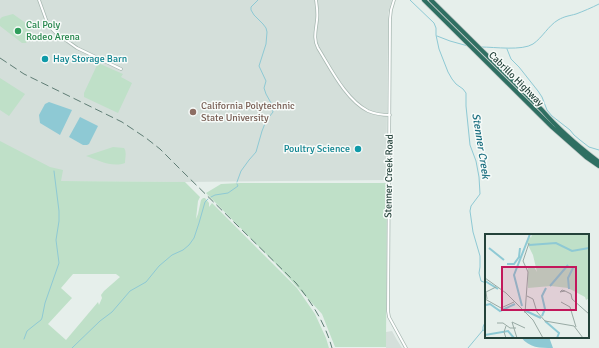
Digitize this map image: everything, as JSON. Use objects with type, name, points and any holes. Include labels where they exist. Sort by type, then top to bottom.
[{"type":"highway","name":"Cabrillo Highway","points":[[424,0],[552,127],[586,157],[599,166]]},
{"type":"highway","name":"Cabrillo Highway","points":[[431,0],[553,123],[579,147],[599,162]]},
{"type":"street","points":[[39,0],[48,25],[56,33],[77,48],[121,69]]},
{"type":"street","points":[[316,0],[318,10],[315,37],[318,48],[347,93],[358,104],[373,113],[390,116]]},
{"type":"street","name":"Stenner Creek Road","points":[[394,0],[390,18],[388,311],[389,317],[406,348]]},
{"type":"shaded area","name":"California Polytechnic State University","points":[[0,0],[392,0],[388,14],[386,180],[185,182],[0,181]]},
{"type":"shaded area","points":[[392,331],[402,348],[386,348],[386,332]]},
{"type":"green space","name":"Cal Poly Rodeo Arena","points":[[13,14],[30,26],[31,36],[26,43],[22,43],[0,26],[0,19],[2,17]]},
{"type":"green space","points":[[98,63],[123,74],[121,77],[132,83],[118,113],[84,97],[84,93]]},
{"type":"green space","points":[[0,78],[25,94],[9,116],[0,110]]},
{"type":"green space","points":[[0,141],[50,167],[63,170],[61,181],[185,182],[200,197],[198,201],[196,219],[201,200],[205,198],[209,203],[209,207],[212,203],[297,288],[315,314],[329,348],[0,348]],"holes":[[[73,274],[116,274],[120,277],[104,291],[101,295],[102,298],[99,305],[98,302],[66,340],[48,324],[72,298],[61,288]]]},
{"type":"green space","points":[[113,147],[124,148],[126,153],[125,163],[115,165],[86,156]]},
{"type":"green space","points":[[387,183],[386,347],[335,347],[322,314],[276,264],[206,193],[221,184]]},
{"type":"water","points":[[49,102],[72,110],[60,135],[40,123],[39,115],[45,104]]},
{"type":"water","points":[[80,117],[98,126],[89,144],[87,145],[83,145],[69,137]]},
{"type":"water","points":[[522,338],[549,338],[553,348],[539,347],[524,341]]},
{"type":"waterway","points":[[237,182],[241,171],[256,152],[266,121],[273,112],[271,103],[264,88],[266,81],[259,66],[266,44],[267,32],[266,28],[251,10],[251,7],[258,0]]},
{"type":"waterway","name":"Stenner Creek","points":[[410,0],[434,23],[439,49],[448,72],[456,84],[466,93],[470,145],[476,161],[480,194],[471,206],[470,211],[473,232],[480,256],[479,273],[481,281],[485,283]]},
{"type":"waterway","points":[[481,47],[515,48],[528,46],[537,41],[551,25],[558,20],[599,4]]},
{"type":"waterway","points":[[437,36],[468,46]]},
{"type":"waterway","points":[[507,49],[511,59],[538,91],[547,110],[552,116],[589,147],[599,150]]},
{"type":"waterway","points":[[24,339],[27,331],[42,318],[45,303],[59,263],[56,240],[59,211],[54,171]]},
{"type":"waterway","points":[[211,197],[228,193],[238,186],[237,184]]},
{"type":"waterway","points":[[72,348],[100,321],[112,312],[130,291],[146,282],[159,266],[172,255],[183,250],[189,245],[194,238],[205,202],[208,199]]},
{"type":"waterway","name":"Stenner Creek","points":[[468,348],[483,330],[485,322]]},
{"type":"railway","points":[[0,58],[24,74],[122,122],[160,149],[296,283],[307,298],[326,330],[332,348]]},
{"type":"place","name":"Cal Poly Rodeo Arena","points":[[18,31]]},
{"type":"place","name":"Hay Storage Barn","points":[[45,59]]},
{"type":"place","name":"California Polytechnic State University","points":[[193,112]]},
{"type":"place","name":"Poultry Science","points":[[358,149]]}]
